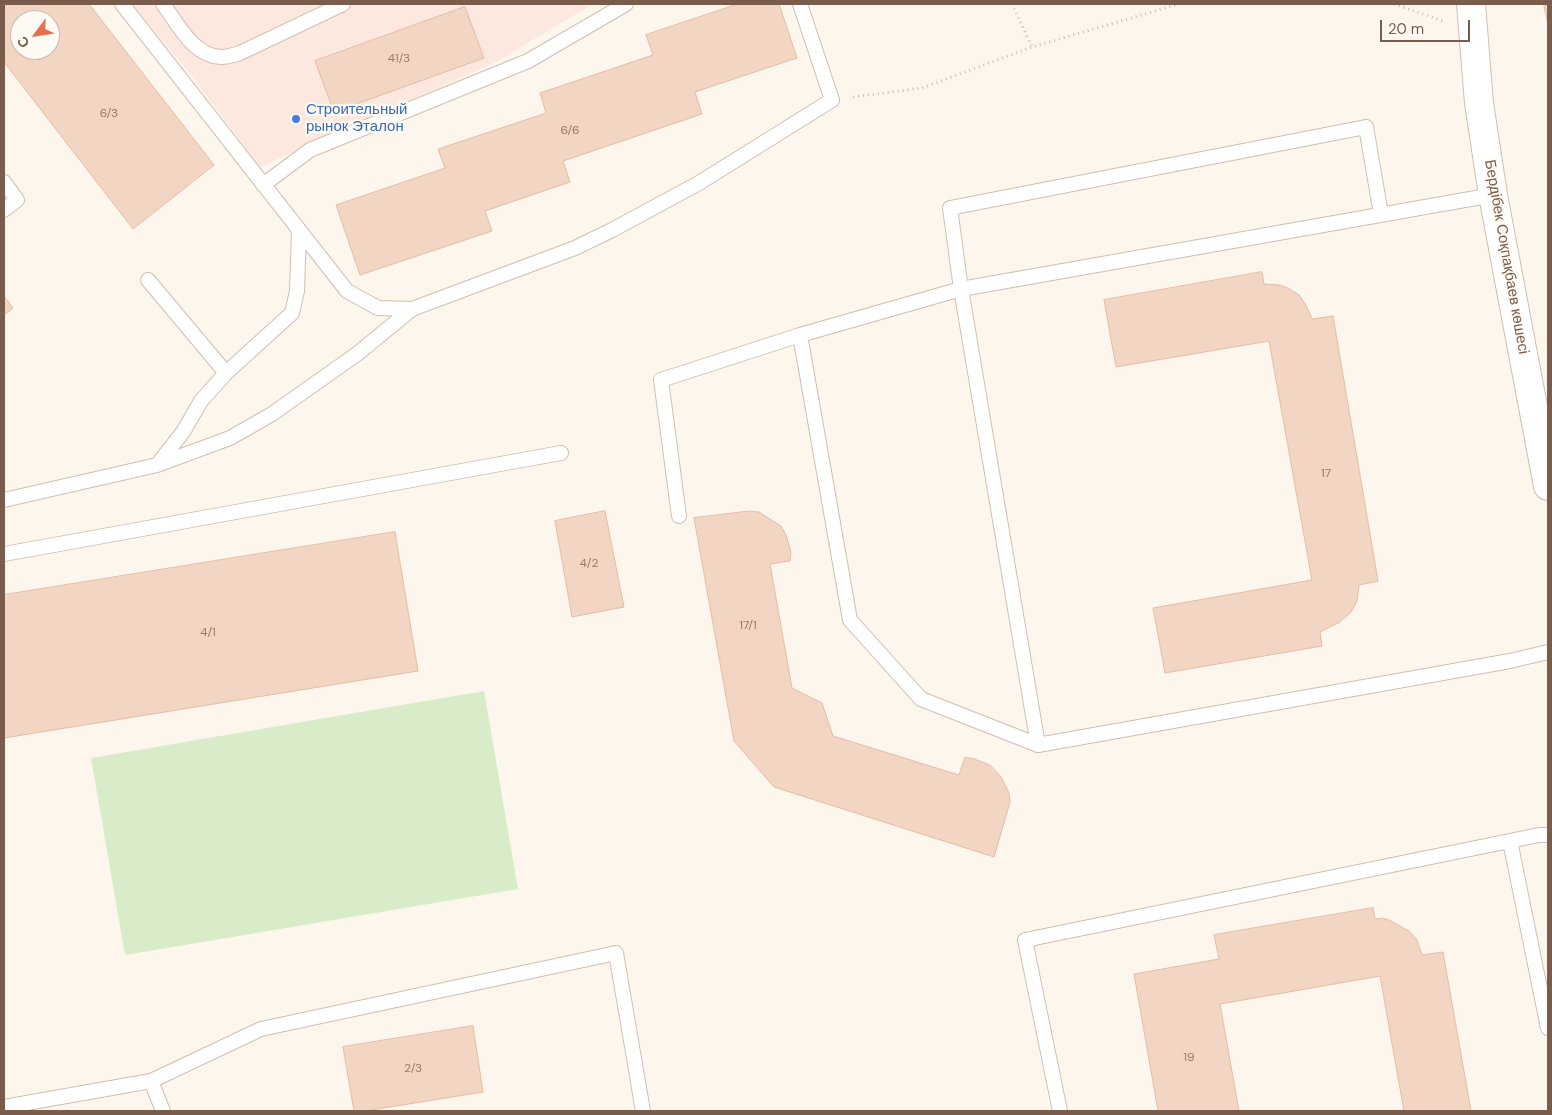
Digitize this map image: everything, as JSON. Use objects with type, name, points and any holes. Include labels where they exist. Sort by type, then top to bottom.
[{"type":"street","name":"Бердібек Соқпақбаев көшесі","points":[[1475,14],[1479,103],[1493,195],[1548,486]]},
{"type":"lane","points":[[122,4],[346,291],[378,308],[412,309]]},
{"type":"lane","points":[[163,4],[191,43],[206,54],[222,57],[240,54],[343,4]]},
{"type":"lane","points":[[263,185],[310,150],[528,61],[626,4]]},
{"type":"lane","points":[[4,500],[157,465],[230,438],[272,414],[357,354],[412,309],[575,248],[699,183],[832,100],[800,4]]},
{"type":"lane","points":[[1038,745],[961,288],[950,208],[1366,127],[1380,214]]},
{"type":"lane","points":[[4,182],[17,200],[4,210]]},
{"type":"lane","points":[[679,516],[660,380],[800,334],[961,288],[1493,195]]},
{"type":"lane","points":[[157,465],[184,432],[201,401],[226,372],[292,314],[298,290],[299,232]]},
{"type":"lane","points":[[148,280],[226,372]]},
{"type":"lane","points":[[800,334],[850,620],[921,699],[1038,745],[1510,661],[1548,652]]},
{"type":"lane","points":[[4,554],[561,453]]},
{"type":"lane","points":[[1060,1111],[1025,940],[1539,835],[1548,835]]},
{"type":"lane","points":[[1510,841],[1548,1028]]},
{"type":"lane","points":[[4,1107],[151,1081],[261,1029],[616,953],[643,1111]]},
{"type":"lane","points":[[151,1081],[163,1111]]},
{"type":"path","points":[[1012,4],[1032,48]]},
{"type":"path","points":[[832,100],[922,88],[1032,48],[1179,4]]},
{"type":"path","points":[[1394,4],[1441,20],[1475,14]]},
{"type":"shaded area","name":"Строительный рынок Эталон","points":[[131,4],[593,4],[494,63],[260,167],[189,72]]},
{"type":"green space","points":[[484,691],[518,889],[125,955],[91,758]]},
{"type":"building","points":[[4,4],[89,4],[214,165],[133,229],[4,62]]},
{"type":"building","points":[[738,4],[779,4],[797,58],[695,92],[702,114],[563,161],[570,182],[485,211],[492,231],[360,275],[336,205],[445,168],[438,149],[546,113],[540,93],[653,55],[646,35]]},
{"type":"building","points":[[1544,4],[1548,4],[1548,25]]},
{"type":"building","points":[[465,7],[484,58],[334,112],[315,61]]},
{"type":"building","points":[[1262,272],[1264,284],[1280,285],[1299,295],[1312,319],[1333,316],[1378,581],[1359,585],[1357,601],[1351,612],[1340,622],[1320,632],[1322,646],[1165,673],[1153,608],[1312,580],[1269,341],[1116,367],[1104,300]]},
{"type":"building","points":[[4,296],[13,308],[4,315]]},
{"type":"building","points":[[605,511],[624,607],[572,617],[555,521]]},
{"type":"building","points":[[750,511],[759,512],[781,526],[791,552],[790,561],[770,564],[792,688],[822,703],[833,736],[959,775],[965,757],[990,765],[1001,777],[1009,793],[1010,802],[994,857],[774,787],[734,741],[694,518]]},
{"type":"building","points":[[395,532],[418,671],[4,738],[4,595]]},
{"type":"building","points":[[1373,908],[1375,919],[1383,918],[1409,931],[1417,940],[1422,955],[1443,952],[1471,1111],[1404,1111],[1380,976],[1220,1004],[1239,1111],[1158,1111],[1134,974],[1219,959],[1214,935]]},
{"type":"building","points":[[473,1026],[483,1092],[365,1111],[354,1111],[343,1047]]},
{"type":"place","name":"Строительный рынок Эталон","points":[[296,119]]}]
